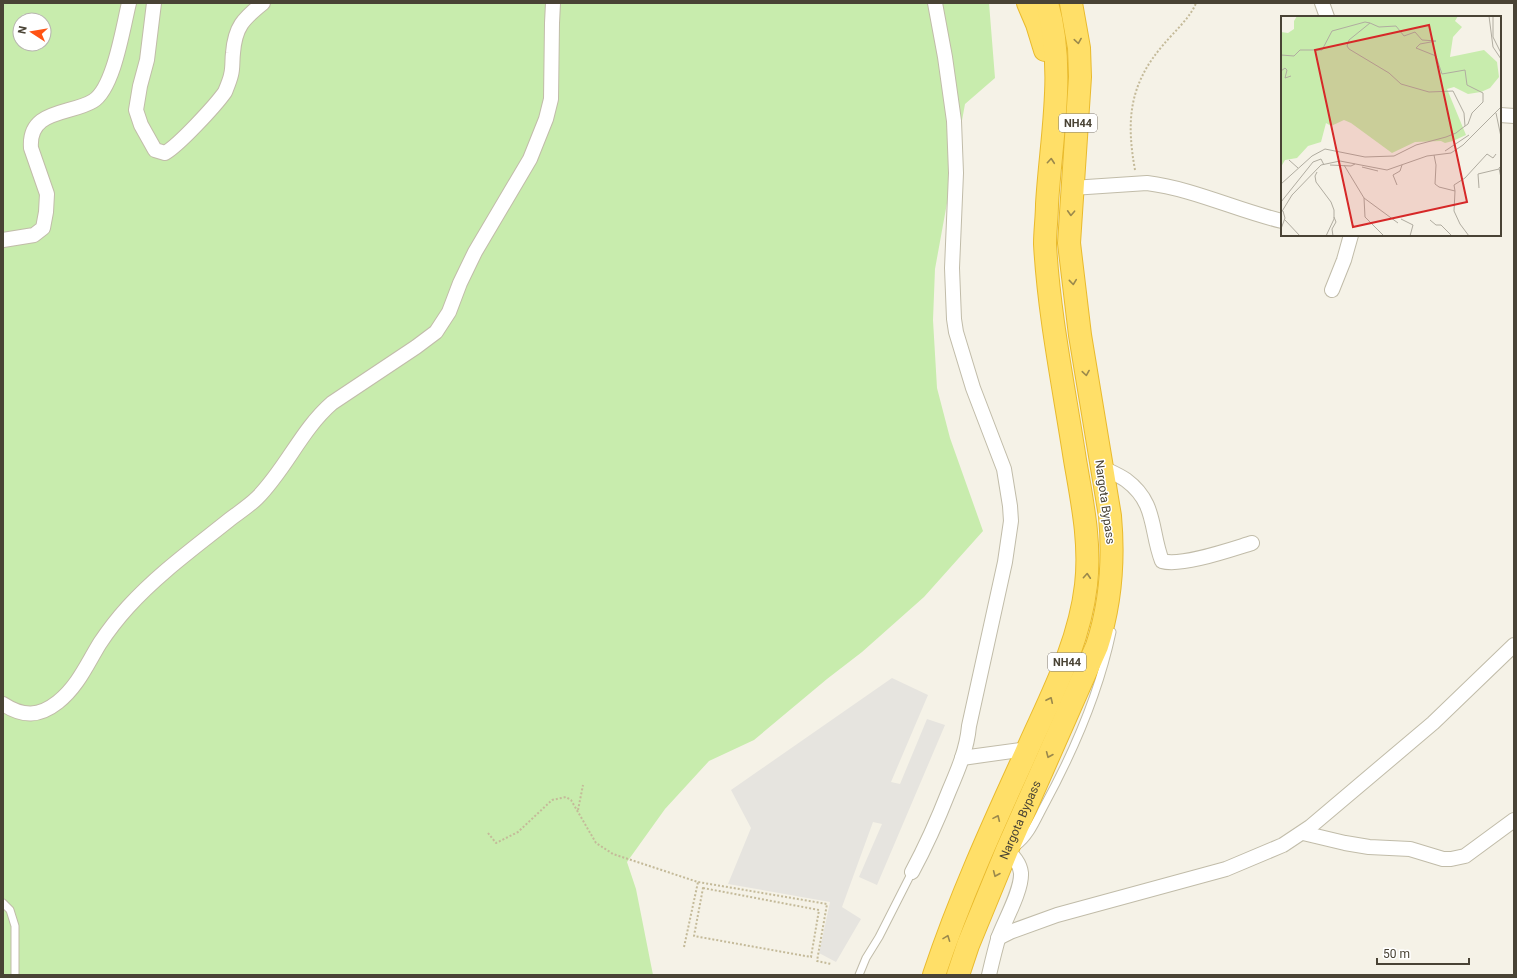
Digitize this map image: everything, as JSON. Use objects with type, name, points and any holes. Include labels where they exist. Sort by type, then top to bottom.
[{"type":"highway","points":[[1028,3],[1037,24],[1057,89]]},
{"type":"highway","name":"Nargota Bypass","points":[[934,975],[971,877],[1069,657],[1082,608],[1086,586],[1087,539],[1054,327],[1045,242],[1057,89],[1054,40],[1051,16],[1047,3]]},
{"type":"highway","name":"Nargota Bypass","points":[[958,975],[968,945],[1007,849],[1097,646],[1104,624],[1112,569],[1110,516],[1080,334],[1069,243],[1079,111],[1080,77],[1079,48],[1071,3]]},
{"type":"street","points":[[3,240],[34,235],[43,228],[47,194],[31,148],[30,141],[33,132],[37,125],[43,120],[92,101],[99,96],[113,70],[129,3]]},
{"type":"street","points":[[154,3],[147,60],[140,86],[136,110],[141,125],[155,150],[165,153],[183,138],[225,91],[231,75],[237,29],[242,21],[263,3]]},
{"type":"street","points":[[3,704],[10,709],[30,715],[41,712],[58,702],[74,686],[84,672],[100,643],[127,608],[164,572],[258,497],[280,470],[321,413],[332,403],[436,332],[449,312],[460,283],[475,252],[530,158],[546,119],[552,99],[553,3]]},
{"type":"street","points":[[912,872],[928,842],[962,758],[968,739],[969,726],[1005,562],[1011,521],[1004,469],[973,388],[956,332],[954,319],[952,268],[956,173],[954,120],[935,3]]},
{"type":"street","points":[[1322,3],[1327,16]]},
{"type":"street","points":[[1501,115],[1514,116]]},
{"type":"street","points":[[1072,188],[1156,184],[1206,196],[1281,221]]},
{"type":"street","points":[[1332,290],[1344,260],[1350,236]]},
{"type":"street","points":[[1101,467],[1126,480],[1142,494],[1149,508],[1162,561],[1169,563],[1188,560],[1216,554],[1252,543]]},
{"type":"street","points":[[998,938],[1010,932],[1057,915],[1226,868],[1282,844],[1303,833],[1433,723],[1514,646]]},
{"type":"street","points":[[962,758],[1027,749]]},
{"type":"street","points":[[1303,833],[1369,847],[1410,849],[1443,859],[1451,859],[1465,856],[1514,820]]},
{"type":"street","points":[[989,975],[998,938],[1019,887],[1021,872],[1014,856],[1007,849]]},
{"type":"lane","points":[[1112,569],[1117,593]]},
{"type":"lane","points":[[1007,849],[1020,844],[1032,828],[1077,740],[1107,654],[1113,628]]},
{"type":"lane","points":[[858,975],[912,872]]},
{"type":"lane","points":[[3,902],[10,910],[16,926],[15,975]]},
{"type":"path","points":[[1137,184],[1130,133],[1131,116],[1138,84],[1156,53],[1180,25],[1196,3]]},
{"type":"path","points":[[578,811],[583,785]]},
{"type":"path","points":[[488,833],[496,843],[518,832],[552,800],[560,797],[566,797],[571,800],[596,843],[613,854],[698,882],[827,904],[817,961],[831,964]]},
{"type":"path","points":[[684,947],[698,882]]},
{"type":"path","points":[[703,888],[819,910],[811,957],[694,936],[703,888]]},
{"type":"green space","points":[[3,3],[989,3],[995,78],[965,104],[935,269],[933,320],[937,388],[950,438],[983,531],[924,597],[862,652],[754,740],[709,761],[665,809],[627,862],[636,889],[653,975],[3,975]]},
{"type":"shaded area","points":[[892,678],[928,695],[891,782],[900,784],[927,719],[945,725],[877,885],[859,877],[882,824],[873,822],[842,907],[861,919],[836,962],[819,953],[830,902],[728,884],[751,828],[731,790]]}]
